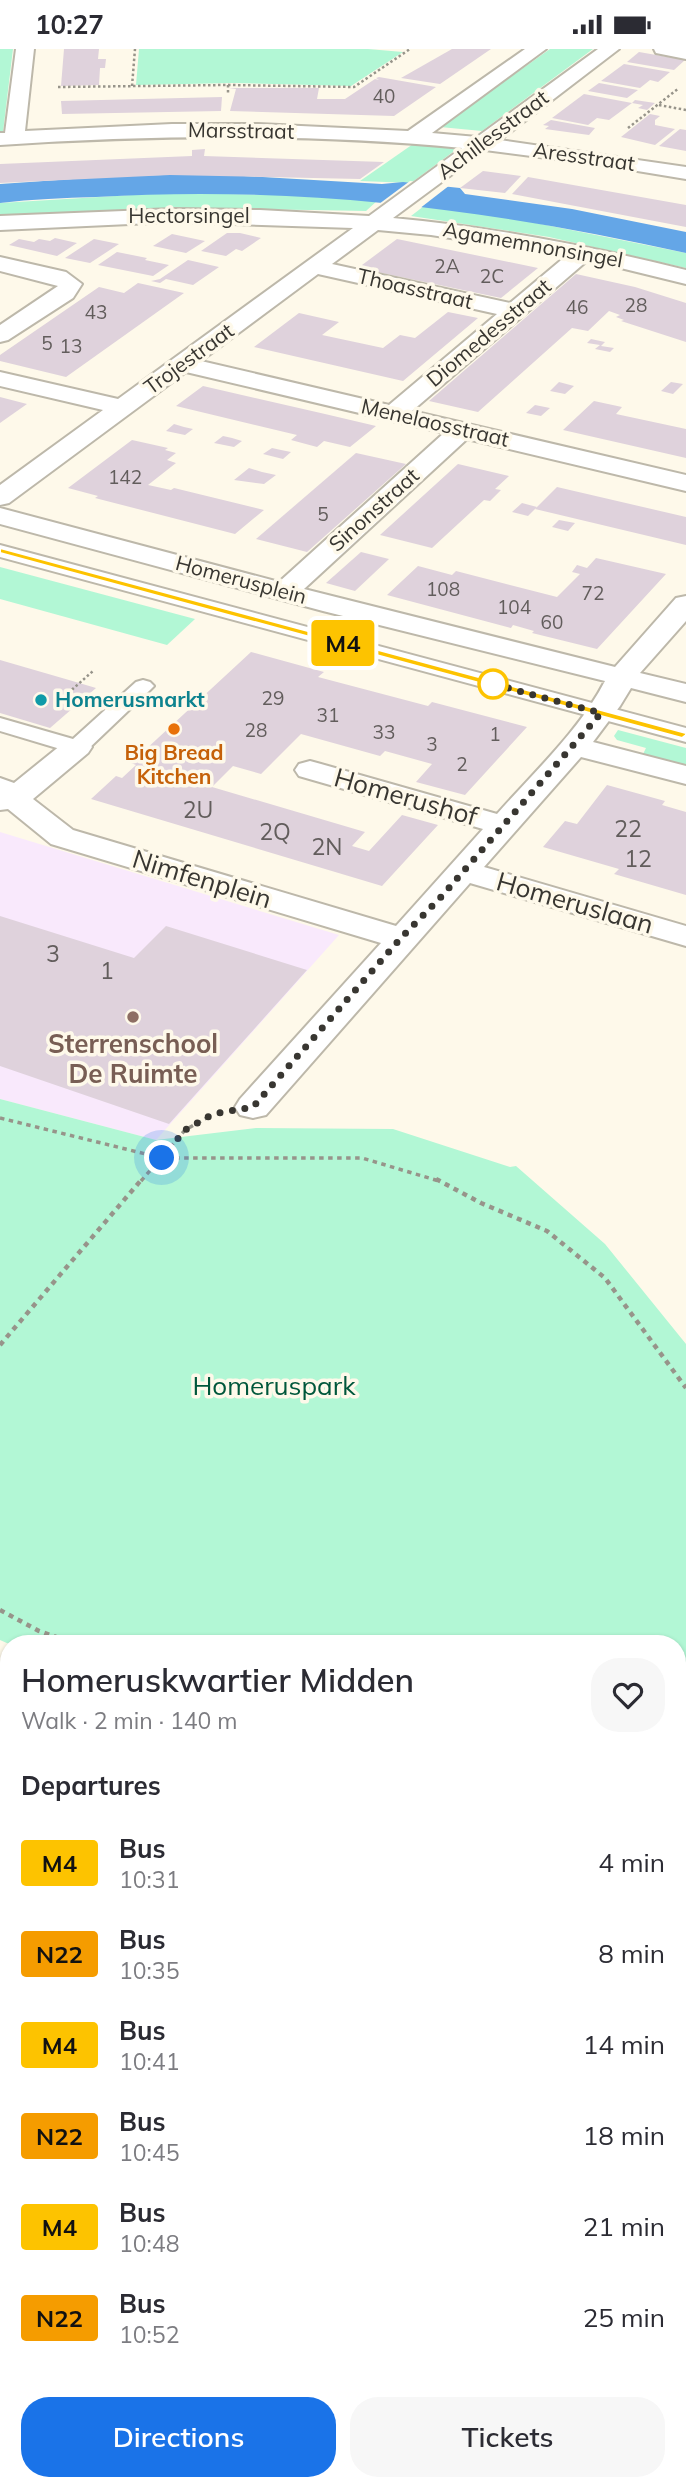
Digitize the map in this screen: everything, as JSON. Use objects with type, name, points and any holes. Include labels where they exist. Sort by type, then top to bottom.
[{"type":"street","points":[[7,139],[20,88],[25,49]]},
{"type":"street","name":"Achillesstraat","points":[[415,136],[537,49]]},
{"type":"street","name":"Achillesstraat","points":[[384,217],[610,49]]},
{"type":"street","points":[[663,49],[686,53]]},
{"type":"street","name":"Marsstraat","points":[[7,139],[66,134],[222,131],[415,136],[481,143]]},
{"type":"street","name":"Aresstraat","points":[[481,143],[592,157],[686,173]]},
{"type":"street","name":"Hectorsingel","points":[[0,223],[185,214],[384,217]]},
{"type":"street","name":"Agamemnonsingel","points":[[384,217],[584,253],[686,277]]},
{"type":"street","name":"Trojestraat","points":[[0,497],[384,217]]},
{"type":"street","name":"Diomedesstraat","points":[[395,413],[584,253]]},
{"type":"street","points":[[0,264],[58,277],[71,284],[65,293],[0,335]]},
{"type":"street","name":"Thoasstraat","points":[[315,267],[515,311]]},
{"type":"street","name":"Menelaosstraat","points":[[183,364],[686,483]]},
{"type":"street","points":[[0,379],[123,407]]},
{"type":"street","name":"Sinonstraat","points":[[286,591],[463,429]]},
{"type":"street","name":"Homerusplein","points":[[0,516],[686,692]]},
{"type":"street","name":"Homeruslaan","points":[[686,604],[622,676],[610,701],[575,746],[502,825],[464,871],[686,936]]},
{"type":"street","points":[[575,746],[686,775]]},
{"type":"street","name":"Nimfenplein","points":[[77,747],[5,796],[62,837],[401,938]]},
{"type":"street","name":"Homerushof","points":[[310,770],[502,825]]},
{"type":"street","points":[[253,1107],[401,938],[464,871]]},
{"type":"lane","points":[[0,551],[686,735]]},
{"type":"lane","points":[[0,724],[77,747],[144,686]]},
{"type":"path","points":[[132,86],[135,49]]},
{"type":"path","points":[[20,88],[228,85],[354,87],[410,49]]},
{"type":"path","points":[[592,157],[686,82]]},
{"type":"path","points":[[222,131],[228,85]]},
{"type":"path","points":[[658,105],[686,110]]},
{"type":"path","points":[[0,1345],[185,1130],[213,1114],[253,1107]]},
{"type":"path","points":[[0,1118],[162,1158],[362,1158],[431,1177],[481,1203],[548,1231],[605,1278],[686,1388]]},
{"type":"path","points":[[0,1610],[48,1635]]},
{"type":"shaded area","name":"Sterrenschool De Ruimte","points":[[0,832],[339,935],[156,1140],[0,1099]]},
{"type":"green space","points":[[0,49],[13,49],[3,132],[0,132]]},
{"type":"green space","points":[[139,49],[368,49],[403,52],[351,86],[233,83],[136,85]]},
{"type":"green space","points":[[550,49],[593,49],[482,131],[440,127]]},
{"type":"green space","points":[[416,142],[461,146],[411,183],[360,181]]},
{"type":"green space","points":[[165,193],[378,200],[366,211],[137,210],[0,217],[0,203]]},
{"type":"green space","points":[[424,206],[511,218],[686,253],[686,268],[549,237],[411,216]]},
{"type":"green space","points":[[0,567],[195,619],[167,645],[0,599]]},
{"type":"green space","points":[[618,730],[686,748],[686,765],[643,754],[646,748],[617,740],[614,736]]},
{"type":"green space","name":"Homeruspark","points":[[0,1099],[156,1140],[256,1128],[393,1129],[510,1167],[516,1166],[605,1244],[686,1344],[686,1635],[0,1635]]},
{"type":"water","points":[[211,174],[382,184],[403,182],[460,188],[465,194],[572,209],[686,232],[686,253],[613,237],[466,213],[319,198],[171,194],[0,203],[0,184],[117,176]]},
{"type":"pier","points":[[410,181],[450,185],[419,209],[379,204]]},
{"type":"building","points":[[64,49],[99,49],[98,59],[106,59],[105,68],[100,68],[99,85],[61,86]]},
{"type":"building","points":[[452,49],[491,49],[440,84],[401,78]]},
{"type":"building","points":[[639,52],[685,60],[674,70],[627,62]]},
{"type":"building","points":[[624,64],[670,72],[658,82],[650,80],[640,88],[601,81]]},
{"type":"building","points":[[376,78],[436,87],[394,116],[230,111],[236,89],[229,88],[319,88],[317,99],[345,99],[375,79],[379,80]]},
{"type":"building","points":[[599,83],[638,90],[627,98],[588,91]]},
{"type":"building","points":[[584,94],[632,103],[609,120],[597,118],[588,125],[552,118]]},
{"type":"building","points":[[222,97],[221,111],[62,114],[61,101]]},
{"type":"building","points":[[635,100],[655,103],[647,110],[638,108],[643,105],[632,103]]},
{"type":"building","points":[[650,114],[660,116],[655,120],[655,125],[675,129],[655,145],[621,137]]},
{"type":"building","points":[[551,120],[595,128],[589,135],[545,129],[549,126],[543,125]]},
{"type":"building","points":[[680,129],[686,130],[686,151],[659,146]]},
{"type":"building","points":[[205,149],[204,156],[384,162],[360,179],[170,175],[0,183],[0,164],[192,156],[192,150]]},
{"type":"building","points":[[483,171],[521,176],[505,193],[460,188]]},
{"type":"building","points":[[528,177],[686,205],[686,227],[512,194]]},
{"type":"building","points":[[227,233],[261,238],[242,251],[236,249],[226,256],[201,251]]},
{"type":"building","points":[[172,234],[205,241],[186,253],[153,246]]},
{"type":"building","points":[[55,238],[77,243],[57,256],[9,245],[19,239],[34,242]]},
{"type":"building","points":[[94,239],[119,244],[90,263],[65,258]]},
{"type":"building","points":[[397,239],[538,268],[501,298],[358,268]]},
{"type":"building","points":[[117,252],[169,265],[153,276],[98,265]]},
{"type":"building","points":[[188,260],[219,267],[193,285],[166,279],[160,283],[151,281],[160,279]]},
{"type":"building","points":[[576,274],[635,287],[686,303],[686,342],[621,321],[624,320],[616,317],[620,315],[609,311],[588,331],[572,328],[478,412],[429,401]]},
{"type":"building","points":[[138,283],[184,293],[66,377],[0,361],[0,355],[99,287],[124,293]]},
{"type":"building","points":[[448,312],[478,318],[403,381],[254,347],[299,313],[339,322],[322,335],[383,348],[400,335],[415,338]]},
{"type":"building","points":[[591,339],[605,342],[601,346],[614,348],[610,352],[595,349],[600,345],[587,343]]},
{"type":"building","points":[[559,382],[574,386],[565,394],[550,391]]},
{"type":"building","points":[[671,382],[683,384],[673,394],[661,391]]},
{"type":"building","points":[[203,386],[376,426],[350,447],[324,441],[317,447],[291,440],[297,435],[176,406]]},
{"type":"building","points":[[0,397],[27,404],[0,423]]},
{"type":"building","points":[[594,401],[622,407],[616,414],[686,429],[686,458],[563,430]]},
{"type":"building","points":[[535,405],[550,408],[541,416],[526,413]]},
{"type":"building","points":[[174,424],[193,429],[185,435],[166,431]]},
{"type":"building","points":[[223,436],[242,441],[234,447],[214,443]]},
{"type":"building","points":[[132,440],[168,448],[165,450],[176,453],[167,460],[176,463],[148,485],[171,490],[174,488],[264,510],[235,534],[95,498],[98,496],[68,488]]},
{"type":"building","points":[[272,448],[291,452],[283,459],[263,454]]},
{"type":"building","points":[[356,453],[406,464],[307,552],[256,539]]},
{"type":"building","points":[[458,464],[509,476],[495,489],[501,490],[490,501],[484,500],[432,548],[380,535]]},
{"type":"building","points":[[249,468],[276,475],[264,484],[234,480]]},
{"type":"building","points":[[557,487],[686,517],[686,545],[535,509]]},
{"type":"building","points":[[522,503],[537,507],[528,516],[512,512]]},
{"type":"building","points":[[559,520],[575,523],[568,531],[552,527]]},
{"type":"building","points":[[361,552],[389,559],[355,591],[326,583]]},
{"type":"building","points":[[596,558],[666,574],[597,649],[532,633],[534,631],[513,625],[511,628],[387,595],[418,566],[452,575],[456,571],[557,597],[580,574],[572,572],[577,565],[587,568]]},
{"type":"building","points":[[251,652],[324,672],[318,677],[428,706],[432,702],[527,727],[465,795],[416,782],[432,764],[385,751],[380,756],[301,734],[261,774],[233,766],[212,787],[365,832],[352,846],[369,851],[402,815],[438,825],[382,886],[91,799],[116,776],[122,778],[136,765],[131,763]]},
{"type":"building","name":"Homerusmarkt","points":[[0,660],[96,688],[50,728],[0,713]]},
{"type":"building","points":[[607,785],[665,801],[662,805],[686,812],[686,895],[614,874],[619,869],[543,847],[565,821],[577,824]]},
{"type":"building","name":"Sterrenschool De Ruimte","points":[[0,916],[134,958],[166,926],[307,970],[169,1124],[0,1066]]},
{"type":"bus line","name":"M4","points":[[0,551],[686,735]]},
{"type":"place","name":"Homerusmarkt","points":[[41,700]]},
{"type":"place","name":"Big Bread Kitchen","points":[[174,729]]},
{"type":"place","name":"Sterrenschool De Ruimte","points":[[133,1017]]},
{"type":"route","points":[[162,1158],[185,1130],[213,1114],[253,1107],[575,746],[601,713],[493,684]]}]
